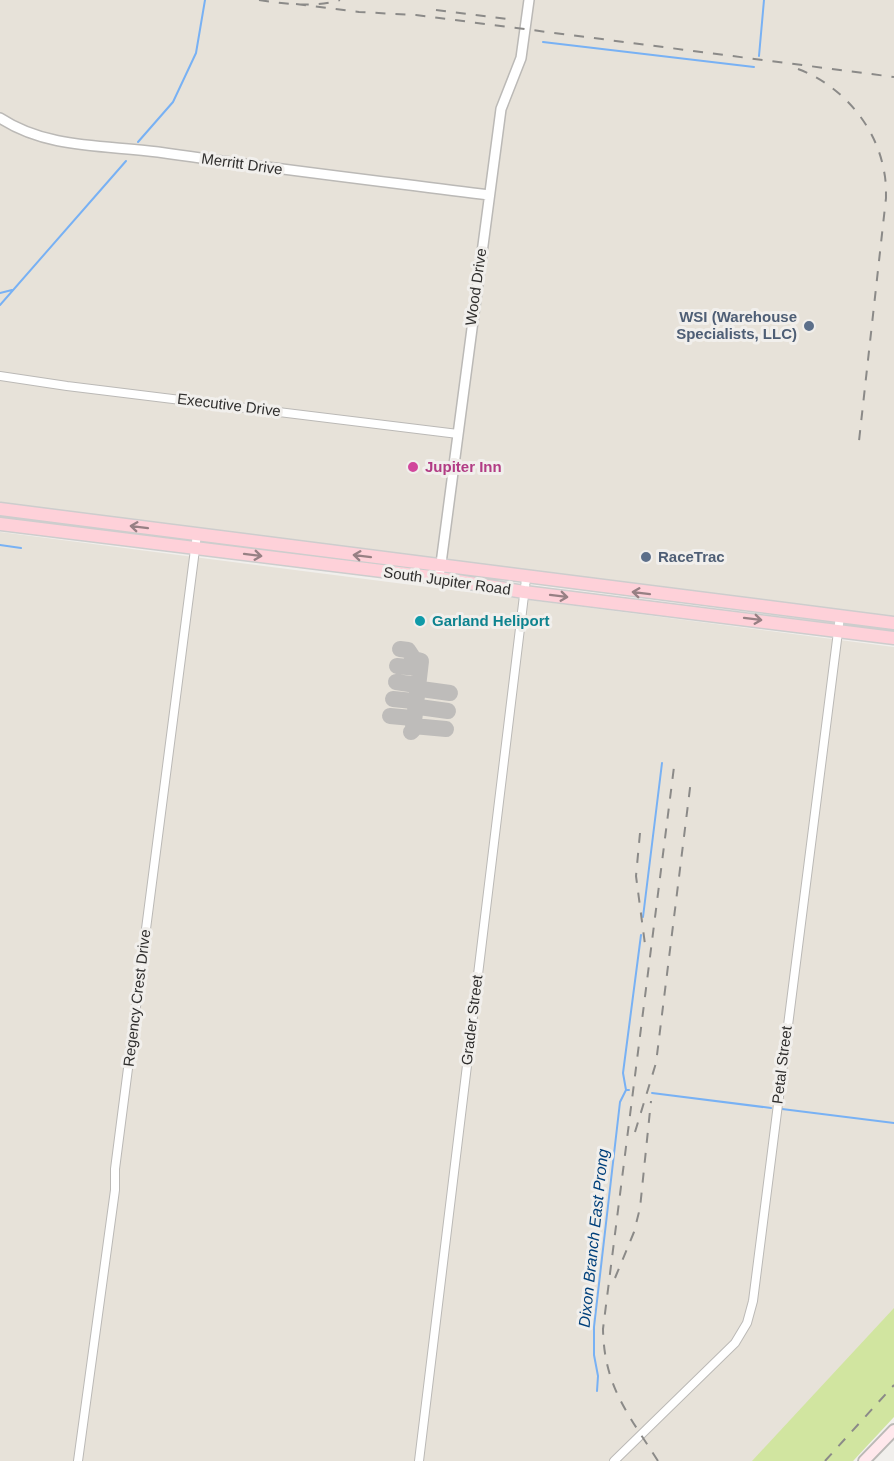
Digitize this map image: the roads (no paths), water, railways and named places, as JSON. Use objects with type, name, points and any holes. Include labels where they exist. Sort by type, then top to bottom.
[{"type":"main road","name":"South Jupiter Road","points":[[0,509],[197,534],[440,572],[524,592],[894,638]]},
{"type":"main road","points":[[39,529],[42,515]]},
{"type":"main road","name":"South Jupiter Road","points":[[0,524],[195,547],[526,579],[894,623]]},
{"type":"main road","points":[[864,1461],[894,1430]]},
{"type":"street","name":"Wood Drive","points":[[440,572],[501,109],[521,58],[529,0]]},
{"type":"street","name":"Merritt Drive","points":[[0,118],[24,132],[68,143],[489,195]]},
{"type":"street","name":"Executive Drive","points":[[0,376],[458,434]]},
{"type":"street","name":"Regency Crest Drive","points":[[78,1461],[115,1190],[117,1158],[197,534]]},
{"type":"street","name":"Grader Street","points":[[419,1461],[526,579]]},
{"type":"street","name":"Petal Street","points":[[614,1461],[735,1343],[747,1323],[753,1301],[840,616]]},
{"type":"waterway","points":[[138,142],[173,102],[196,53],[205,0]]},
{"type":"waterway","points":[[759,56],[764,0]]},
{"type":"waterway","points":[[543,42],[754,67]]},
{"type":"waterway","points":[[0,305],[126,161]]},
{"type":"waterway","points":[[0,293],[12,290]]},
{"type":"waterway","points":[[0,545],[21,548]]},
{"type":"waterway","name":"Dixon Branch East Prong","points":[[643,917],[662,763]]},
{"type":"waterway","name":"Dixon Branch East Prong","points":[[626,1090],[623,1073],[641,935]]},
{"type":"waterway","name":"Dixon Branch East Prong","points":[[597,1391],[594,1327],[620,1102],[626,1090],[629,1090]]},
{"type":"waterway","name":"Dixon Branch East Prong","points":[[652,1093],[771,1108]]},
{"type":"waterway","name":"Dixon Branch East Prong","points":[[782,1109],[894,1123]]},
{"type":"railway","points":[[259,0],[310,5],[340,0]]},
{"type":"railway","points":[[296,4],[359,12],[416,15],[894,77]]},
{"type":"railway","points":[[436,10],[515,20]]},
{"type":"railway","points":[[798,69],[828,85],[854,109],[873,138],[885,174],[886,198],[858,450]]},
{"type":"railway","points":[[658,1461],[628,1414],[613,1384],[604,1349],[603,1329],[675,759]]},
{"type":"railway","points":[[635,1132],[656,1063],[691,780]]},
{"type":"railway","points":[[640,833],[636,876],[646,952]]},
{"type":"railway","points":[[615,1278],[634,1232],[640,1208],[651,1101]]},
{"type":"railway","points":[[825,1461],[894,1385]]},
{"type":"place","name":"WSI (Warehouse Specialists, LLC)","points":[[809,326]]},
{"type":"place","name":"Jupiter Inn","points":[[413,467]]},
{"type":"place","name":"RaceTrac","points":[[646,557]]},
{"type":"place","name":"Garland Heliport","points":[[420,621]]}]
